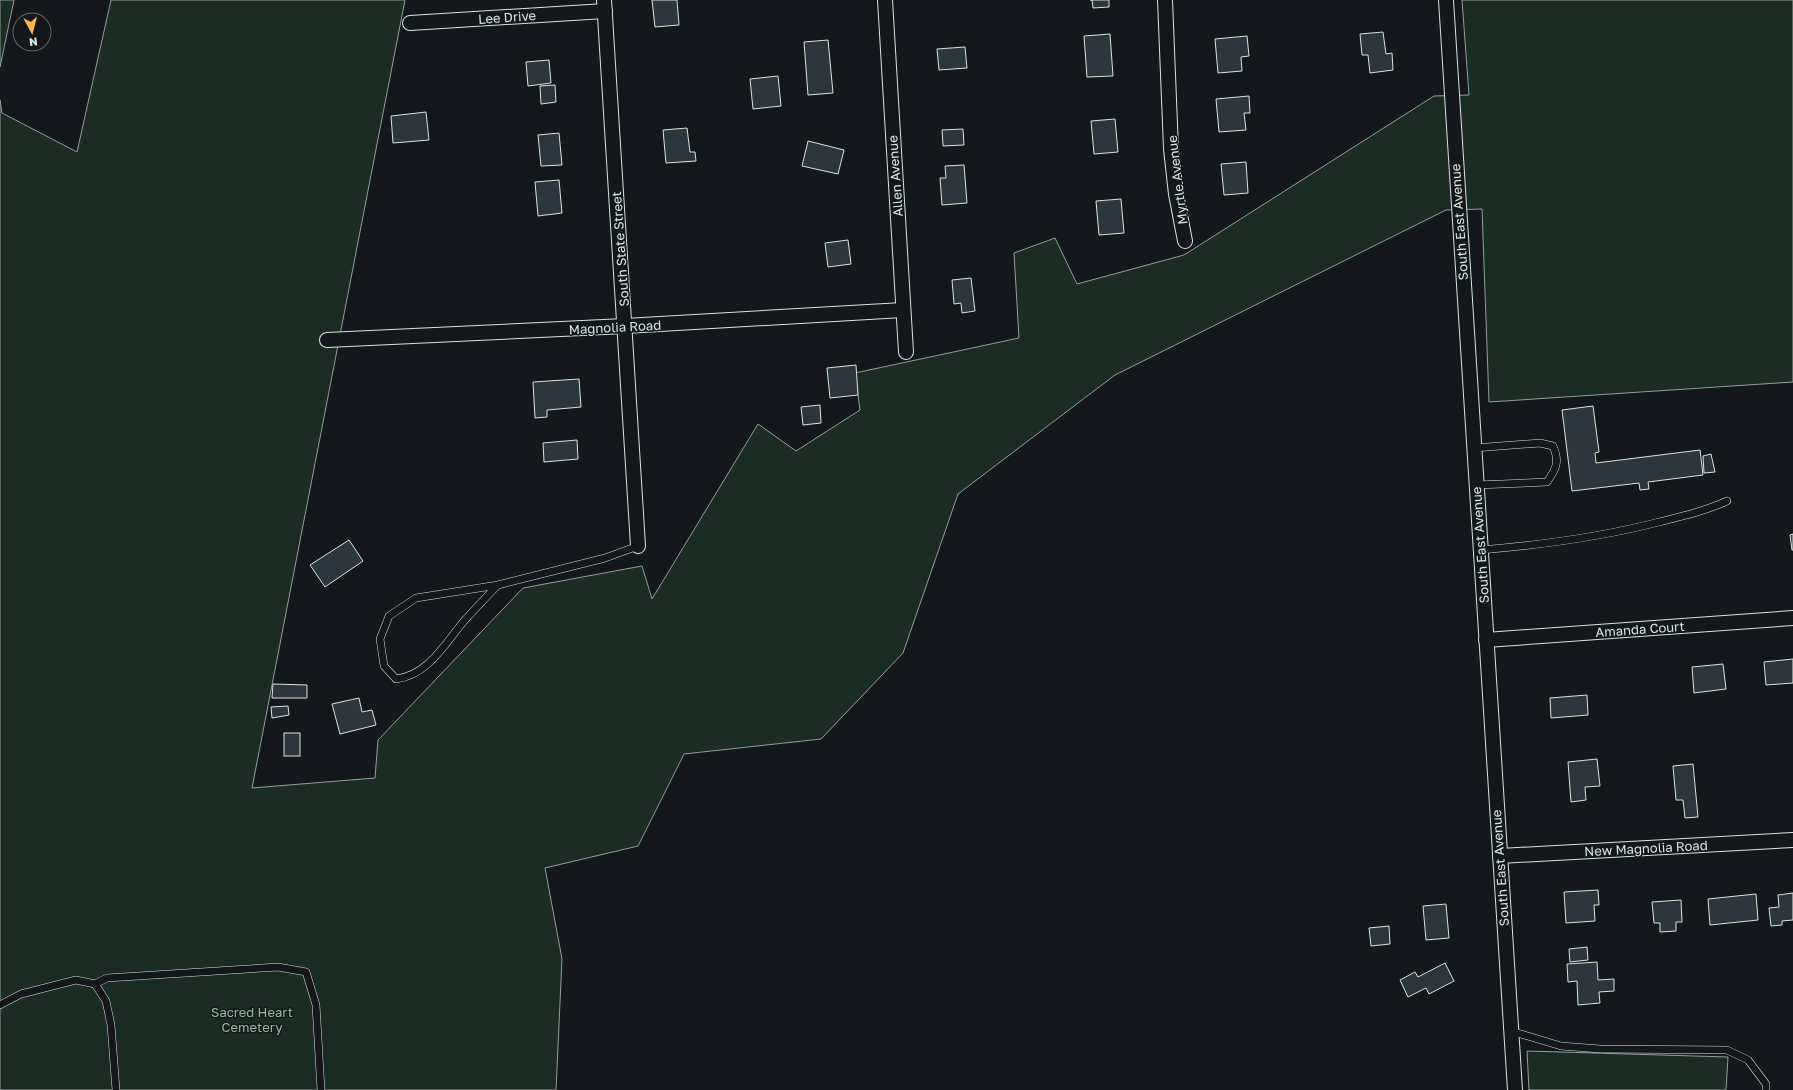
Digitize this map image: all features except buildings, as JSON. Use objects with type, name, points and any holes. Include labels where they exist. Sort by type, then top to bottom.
[{"type":"street","name":"Allen Avenue","points":[[885,0],[906,352]]},
{"type":"street","name":"Myrtle Avenue","points":[[1165,0],[1170,119],[1176,194],[1185,241]]},
{"type":"street","name":"South East Avenue","points":[[1446,0],[1510,1031],[1515,1090]]},
{"type":"street","name":"Lee Drive","points":[[410,24],[604,5]]},
{"type":"street","name":"South State Street","points":[[604,5],[638,546]]},
{"type":"street","name":"Magnolia Road","points":[[327,340],[625,326],[903,310]]},
{"type":"street","name":"Amanda Court","points":[[1486,640],[1793,618]]},
{"type":"street","name":"New Magnolia Road","points":[[1500,856],[1793,840]]},
{"type":"lane","points":[[1474,448],[1540,443],[1553,446],[1558,457],[1554,472],[1547,482],[1476,485]]},
{"type":"lane","points":[[1481,550],[1610,534],[1705,510],[1727,501]]},
{"type":"lane","points":[[498,585],[464,621],[433,660],[409,677],[396,679],[384,666],[380,639],[388,616],[416,598],[498,585],[605,558],[638,546]]},
{"type":"lane","points":[[0,1005],[21,994],[76,980],[96,984],[108,978],[278,967],[306,972],[316,1005],[321,1090]]},
{"type":"lane","points":[[96,984],[106,1001],[111,1025],[116,1090]]},
{"type":"lane","points":[[1510,1031],[1561,1046],[1600,1049],[1727,1050],[1748,1060],[1766,1084],[1766,1090]]},
{"type":"green space","points":[[0,0],[14,0],[0,67]]},
{"type":"green space","name":"Sacred Heart Cemetery","points":[[111,0],[405,0],[252,788],[375,778],[378,740],[523,588],[642,566],[652,599],[758,424],[796,451],[860,410],[855,373],[1019,338],[1014,253],[1055,238],[1077,284],[1184,255],[1434,96],[1469,95],[1462,0],[1793,0],[1793,382],[1489,402],[1482,209],[1446,210],[1115,375],[958,494],[903,653],[821,739],[684,754],[638,846],[545,868],[562,959],[556,1090],[0,1090],[0,100],[2,113],[77,152]]},
{"type":"green space","points":[[1527,1051],[1728,1057],[1726,1090],[1529,1090]]}]
